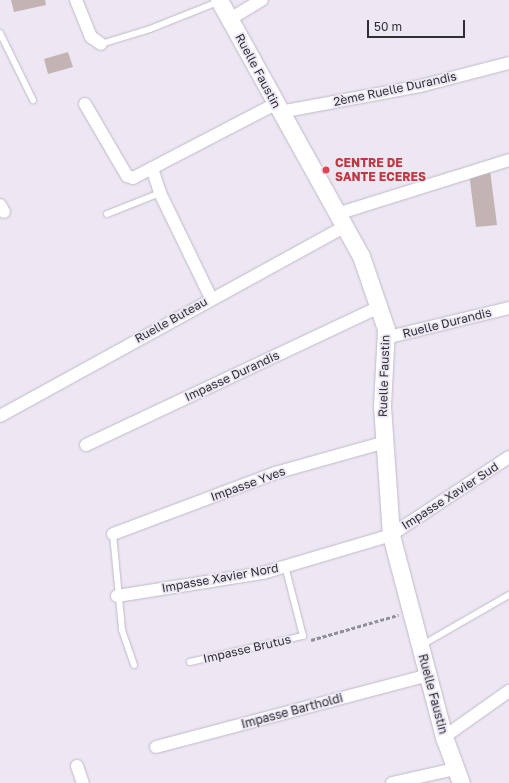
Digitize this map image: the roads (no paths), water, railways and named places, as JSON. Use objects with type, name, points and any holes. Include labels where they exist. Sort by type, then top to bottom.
[{"type":"street","points":[[76,0],[91,37],[101,44]]},
{"type":"street","points":[[230,19],[262,0]]},
{"type":"street","name":"Ruelle Faustin","points":[[220,1],[277,108],[361,256],[379,307],[385,338],[382,406],[391,535],[444,737],[458,776]]},
{"type":"street","name":"2ème Ruelle Durandis","points":[[85,104],[127,176],[132,178],[277,108],[420,86],[509,63]]},
{"type":"street","name":"Ruelle Buteau","points":[[0,416],[211,298],[341,220],[509,160]]},
{"type":"street","points":[[152,168],[160,193],[211,298]]},
{"type":"street","name":"Impasse Durandis","points":[[86,445],[379,307]]},
{"type":"street","name":"Ruelle Durandis","points":[[385,338],[509,308]]},
{"type":"street","name":"Impasse Yves","points":[[113,534],[282,471],[385,442]]},
{"type":"street","name":"Impasse Xavier Sud","points":[[391,535],[509,457]]},
{"type":"street","name":"Impasse Xavier Nord","points":[[117,596],[285,566],[391,535]]},
{"type":"street","name":"Impasse Bartholdi","points":[[156,747],[428,674]]},
{"type":"street","points":[[444,737],[509,691]]},
{"type":"street","points":[[77,766],[83,783]]},
{"type":"street","points":[[392,783],[458,776]]},
{"type":"lane","points":[[101,44],[150,29],[220,1]]},
{"type":"lane","points":[[0,33],[32,100]]},
{"type":"lane","points":[[106,214],[160,193]]},
{"type":"lane","points":[[113,534],[117,596],[122,630],[134,665]]},
{"type":"lane","name":"Impasse Brutus","points":[[190,662],[303,636],[285,566]]},
{"type":"lane","points":[[421,646],[509,595]]},
{"type":"place","name":"CENTRE DE SANTE ECERES","points":[[326,170]]}]
